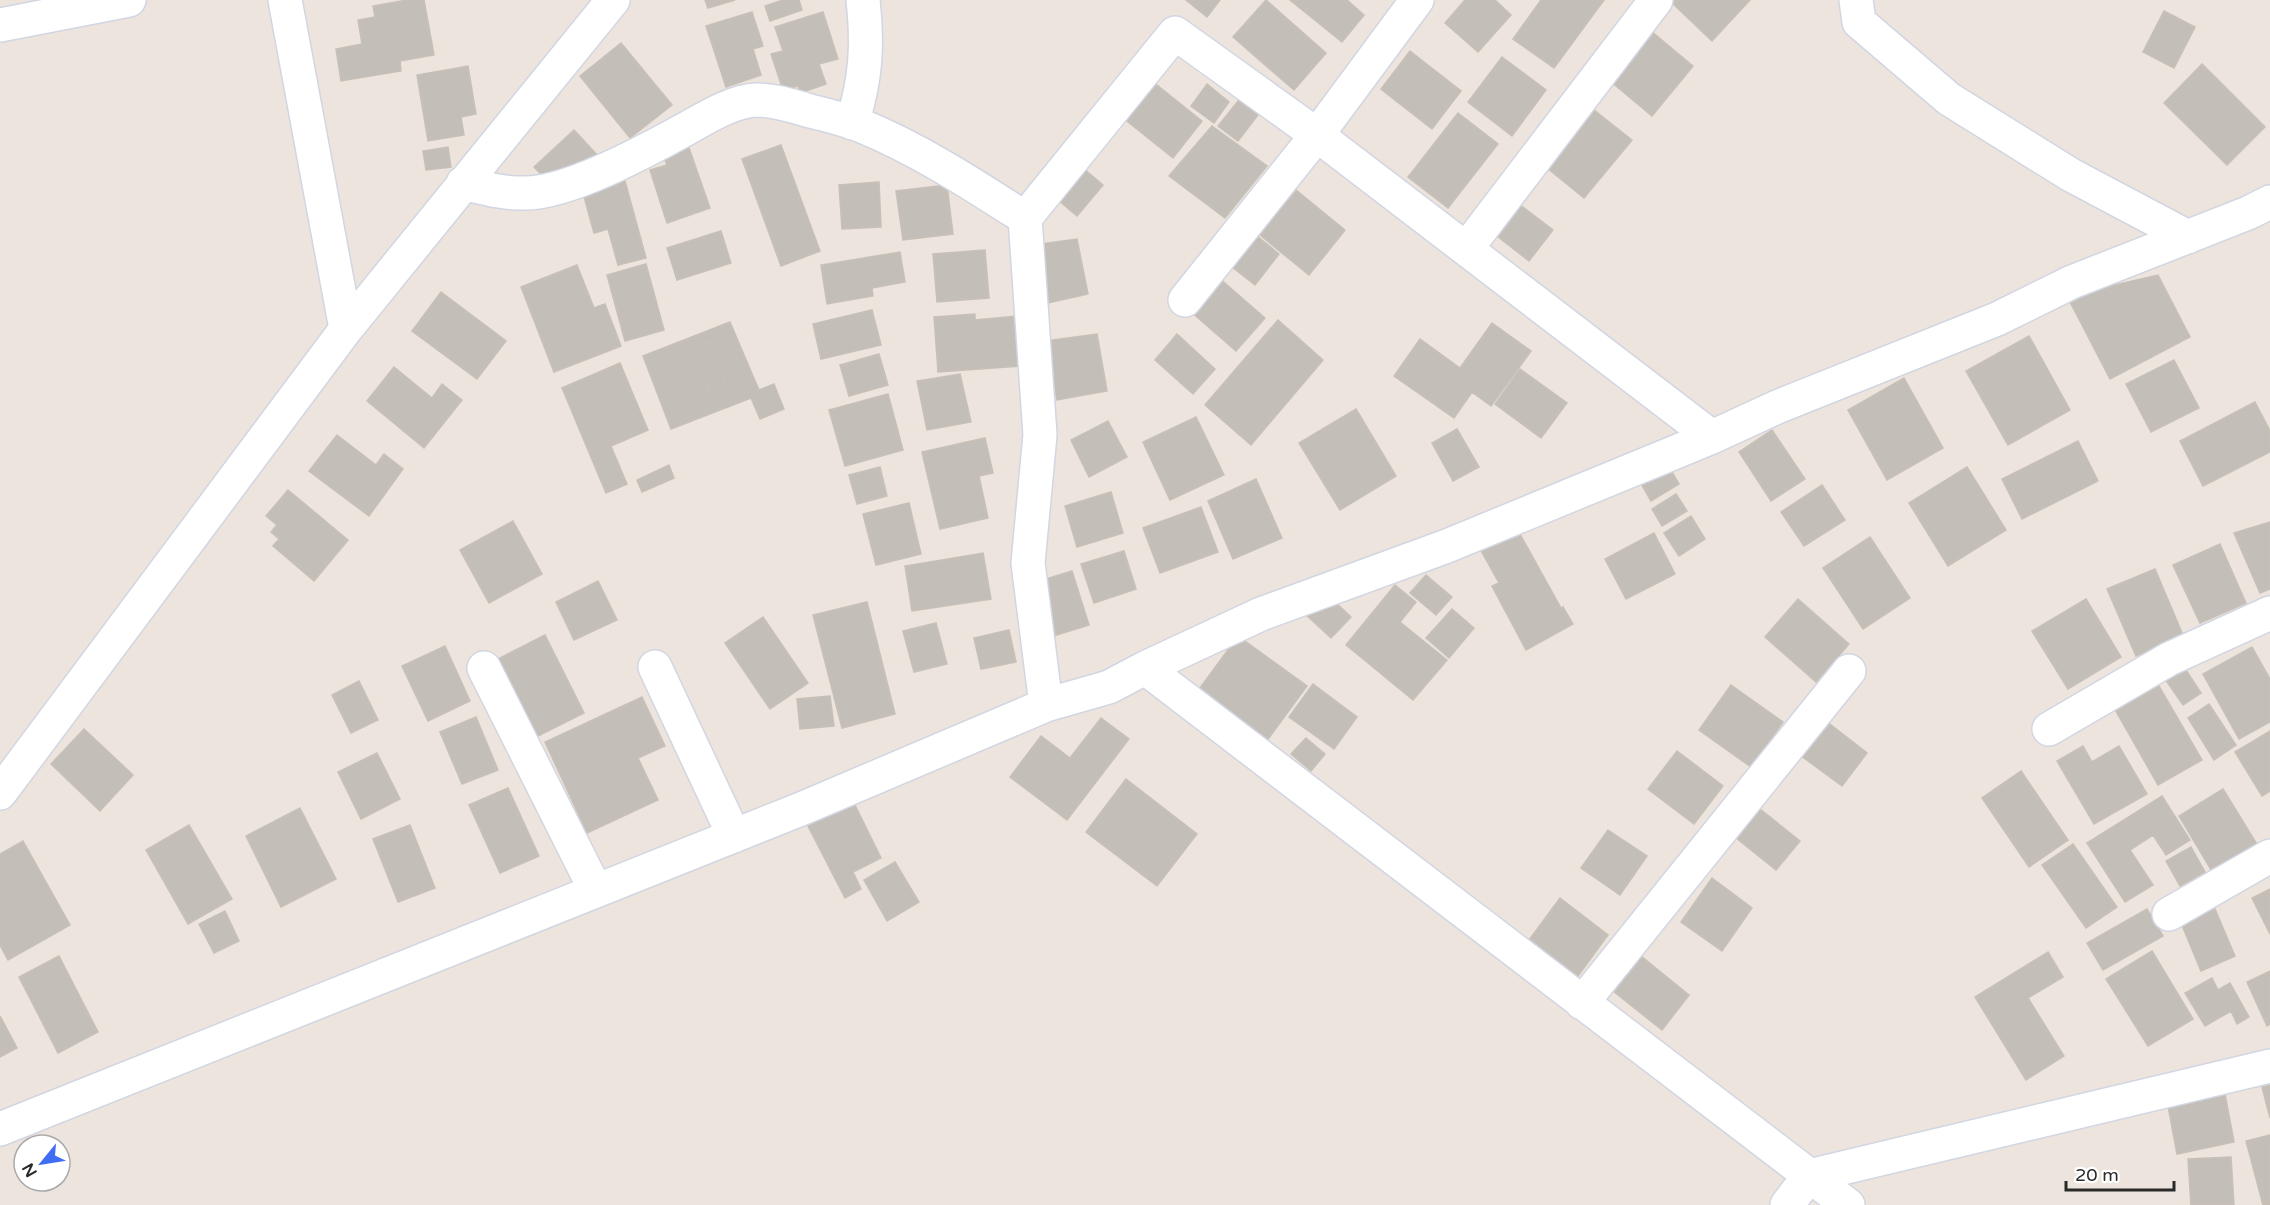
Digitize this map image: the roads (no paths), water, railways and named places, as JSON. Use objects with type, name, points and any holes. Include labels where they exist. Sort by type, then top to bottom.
[{"type":"street","points":[[0,25],[129,0]]},
{"type":"street","points":[[285,0],[346,329]]},
{"type":"street","points":[[0,793],[346,329],[613,0]]},
{"type":"street","points":[[852,123],[864,76],[866,49],[863,0]]},
{"type":"street","points":[[1185,300],[1317,135],[1418,0]]},
{"type":"street","points":[[1467,248],[1656,0]]},
{"type":"street","points":[[1856,0],[1859,22],[1949,99],[2071,176],[2188,237]]},
{"type":"street","points":[[1046,705],[1028,563],[1040,435],[1025,218],[1175,33],[1317,135],[1712,436]]},
{"type":"street","points":[[463,183],[496,191],[528,194],[555,188],[604,169],[744,101],[776,102],[852,123],[932,160],[1025,218]]},
{"type":"street","points":[[0,1129],[734,836],[1046,705],[1109,687],[1261,614],[1447,546],[1777,407],[1996,319],[2073,282],[2248,213],[2270,202]]},
{"type":"street","points":[[2049,729],[2169,659],[2270,613]]},
{"type":"street","points":[[655,667],[734,836]]},
{"type":"street","points":[[484,668],[596,891]]},
{"type":"street","points":[[1145,668],[1848,1205]]},
{"type":"street","points":[[1582,1003],[1850,671]]},
{"type":"street","points":[[2169,914],[2270,856]]},
{"type":"street","points":[[1787,1205],[1809,1176],[2270,1066]]}]
